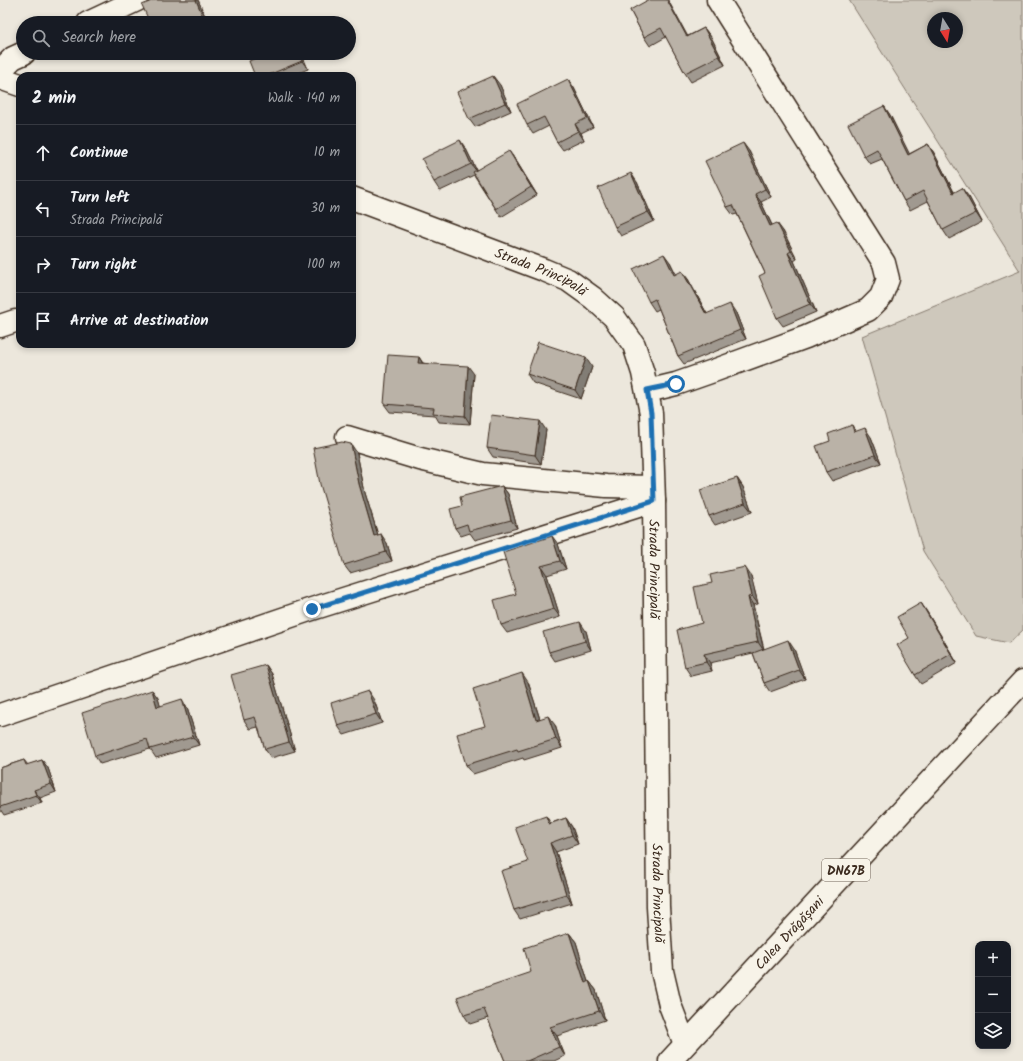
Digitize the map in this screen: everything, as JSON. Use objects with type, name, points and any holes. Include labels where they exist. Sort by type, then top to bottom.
[{"type":"street","points":[[103,16],[137,0]]},
{"type":"street","points":[[647,390],[676,384],[716,370],[806,337],[868,310],[882,297],[888,279],[884,263],[718,0]]},
{"type":"street","points":[[0,71],[16,57]]},
{"type":"street","points":[[0,78],[16,84]]},
{"type":"street","name":"Strada Principală","points":[[356,200],[568,280],[593,298],[614,317],[634,345],[643,373],[651,413],[654,494],[658,907],[662,971],[670,1005],[686,1044]]},
{"type":"street","points":[[347,437],[420,459],[483,474],[606,486],[654,494]]},
{"type":"street","points":[[0,715],[654,494]]},
{"type":"street","name":"Calea Drăgășani","points":[[670,1061],[1023,681]]},
{"type":"shaded area","points":[[849,0],[1023,0],[1023,630],[1009,643],[976,636],[923,551],[862,336],[1020,271]]},
{"type":"building","points":[[154,0],[196,0],[203,16],[147,16],[142,5]]},
{"type":"building","points":[[648,0],[667,0],[687,37],[704,28],[719,56],[685,73],[661,28],[644,37],[630,10]]},
{"type":"building","points":[[249,61],[302,61],[276,72],[253,72]]},
{"type":"building","points":[[493,76],[505,103],[469,119],[457,92]]},
{"type":"building","points":[[568,79],[587,118],[575,124],[578,131],[557,142],[544,117],[527,125],[517,104]]},
{"type":"building","points":[[884,106],[908,155],[928,144],[953,193],[962,188],[976,213],[943,230],[923,191],[904,201],[877,149],[864,156],[848,124]]},
{"type":"building","points":[[460,140],[471,164],[434,182],[422,159]]},
{"type":"building","points":[[743,143],[765,189],[755,194],[770,226],[777,223],[791,251],[788,253],[810,304],[777,318],[759,276],[765,273],[733,205],[727,207],[705,161]]},
{"type":"building","points":[[509,151],[531,187],[496,209],[473,172]]},
{"type":"building","points":[[631,173],[648,212],[615,227],[598,188]]},
{"type":"building","points":[[664,254],[674,275],[682,271],[706,314],[730,304],[740,330],[678,356],[655,299],[649,302],[633,269]]},
{"type":"building","points":[[538,342],[586,358],[575,390],[527,374]]},
{"type":"building","points":[[388,355],[419,357],[418,363],[468,366],[465,416],[433,413],[434,408],[384,404]]},
{"type":"building","points":[[491,415],[540,421],[535,455],[487,448]]},
{"type":"building","points":[[852,425],[854,432],[865,428],[875,455],[826,472],[816,446],[830,441],[828,434]]},
{"type":"building","points":[[342,442],[351,444],[359,484],[374,536],[381,534],[386,552],[344,565],[320,484],[313,448]]},
{"type":"building","points":[[737,478],[745,503],[709,516],[700,490]]},
{"type":"building","points":[[502,486],[511,520],[469,531],[467,524],[455,528],[450,509],[462,506],[460,497]]},
{"type":"building","points":[[552,536],[560,561],[541,566],[554,609],[501,625],[494,600],[516,594],[503,552]]},
{"type":"building","points":[[745,567],[752,596],[748,597],[758,642],[704,654],[706,662],[685,667],[677,630],[702,623],[694,587],[712,583],[710,575]]},
{"type":"building","points":[[921,603],[951,654],[915,675],[897,645],[909,638],[897,617]]},
{"type":"building","points":[[580,622],[585,641],[549,652],[543,632]]},
{"type":"building","points":[[788,640],[799,670],[764,683],[753,653]]},
{"type":"building","points":[[266,665],[289,742],[265,749],[255,717],[244,720],[231,675]]},
{"type":"building","points":[[522,673],[536,720],[548,716],[556,739],[518,751],[517,749],[466,765],[457,734],[485,726],[473,689]]},
{"type":"building","points":[[152,690],[157,707],[182,699],[193,737],[150,749],[147,739],[95,756],[82,713]]},
{"type":"building","points":[[368,691],[376,714],[338,726],[331,703]]},
{"type":"building","points":[[24,760],[26,765],[42,760],[51,784],[34,790],[36,795],[0,807],[0,768]]},
{"type":"building","points":[[546,816],[549,824],[566,818],[572,835],[550,843],[566,894],[514,910],[501,871],[528,862],[515,827]]},
{"type":"building","points":[[569,933],[585,983],[589,981],[599,1011],[550,1027],[559,1047],[527,1061],[505,1061],[484,1009],[464,1015],[457,997],[531,972],[524,948]]},
{"type":"route","points":[[312,609],[654,501],[651,413],[647,390],[676,384]]}]
